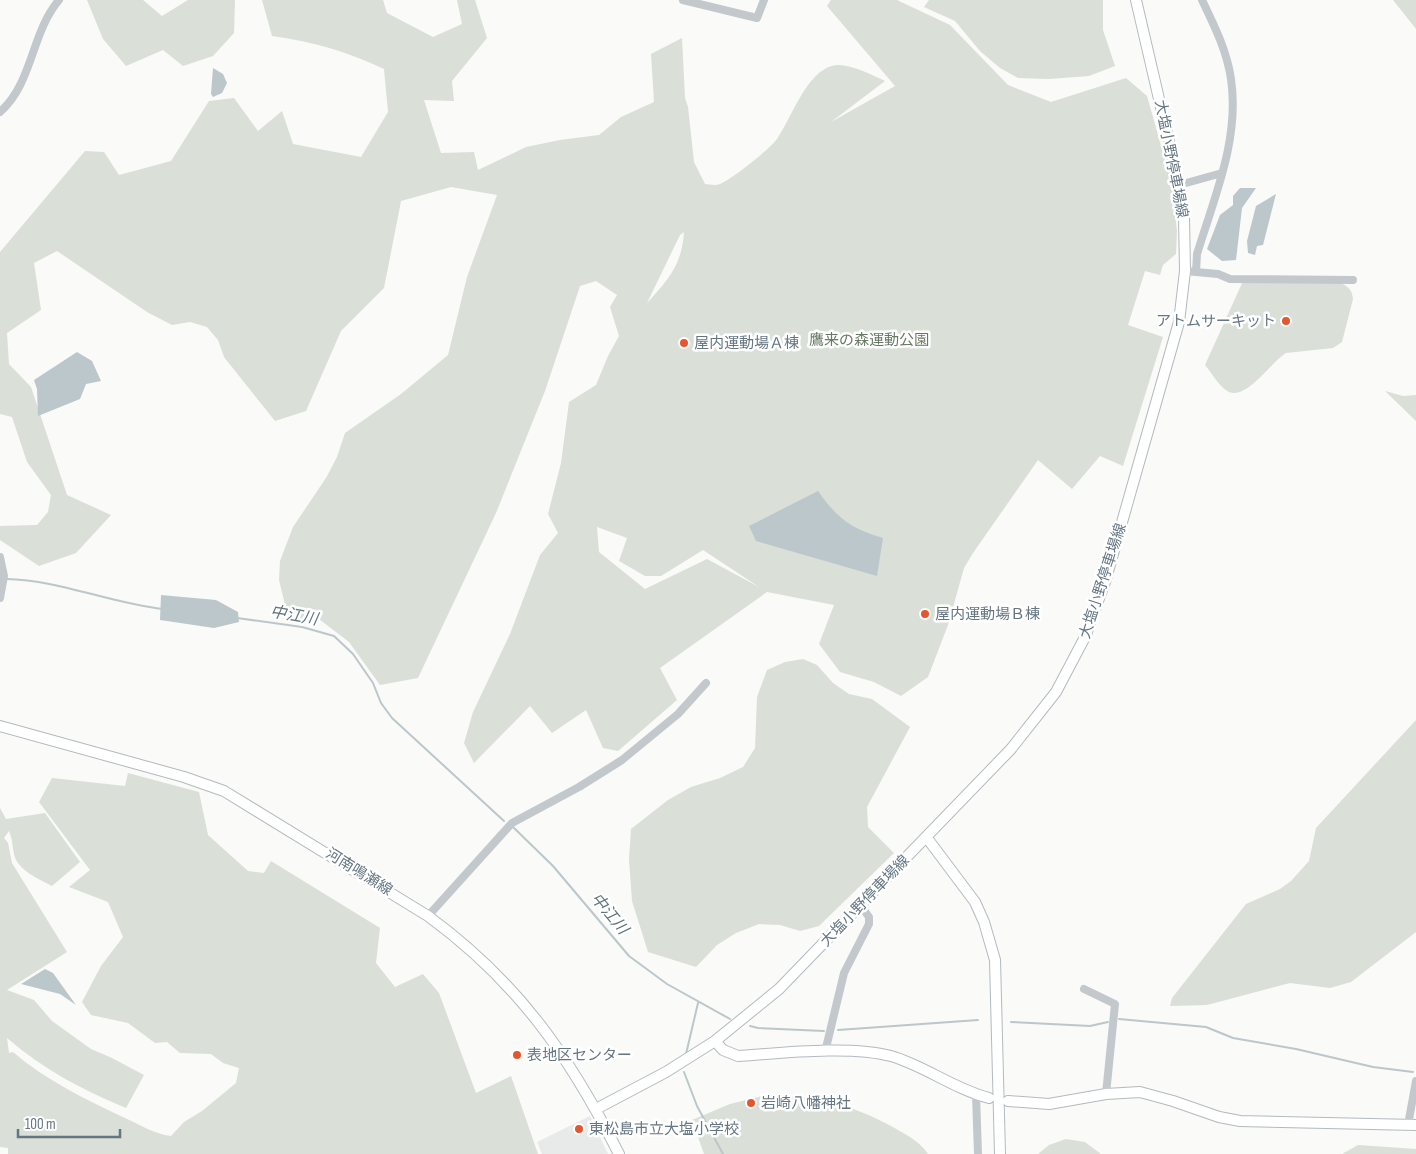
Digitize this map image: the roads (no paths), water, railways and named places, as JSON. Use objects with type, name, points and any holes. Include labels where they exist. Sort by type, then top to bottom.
[{"type":"main road","name":"大塩小野停車場線","points":[[596,1109],[666,1072],[715,1041],[779,990],[927,838],[1032,725],[1066,675],[1085,637],[1105,582],[1174,340],[1185,271],[1184,217],[1180,185],[1136,0]]},
{"type":"main road","name":"河南鳴瀬線","points":[[3,728],[184,777],[224,791],[428,916],[461,941],[515,992],[546,1031],[596,1109],[619,1154]]},
{"type":"main road","points":[[927,838],[975,902],[984,922],[995,960],[1000,1154]]},
{"type":"main road","points":[[715,1041],[723,1050],[738,1056],[854,1051],[892,1056],[976,1095],[989,1098]]},
{"type":"main road","points":[[1008,1101],[1049,1104],[1106,1094],[1140,1092],[1218,1117],[1240,1121],[1412,1125]]},
{"type":"street","points":[[0,112],[20,88],[45,22],[59,0]]},
{"type":"street","points":[[683,0],[757,18],[764,0]]},
{"type":"street","points":[[1196,272],[1197,254],[1232,135],[1231,79],[1217,32],[1202,0]]},
{"type":"street","points":[[1180,185],[1222,173]]},
{"type":"street","points":[[1185,271],[1218,274],[1230,279],[1353,280]]},
{"type":"street","points":[[0,557],[4,578],[0,598]]},
{"type":"street","points":[[428,916],[512,822],[579,788],[622,760],[678,714],[706,684]]},
{"type":"street","points":[[825,1052],[844,973],[869,924],[870,917],[862,906]]},
{"type":"street","points":[[1084,989],[1115,1004],[1106,1094]]},
{"type":"street","points":[[1412,1125],[1416,1082]]},
{"type":"street","points":[[976,1095],[978,1154]]},
{"type":"waterway","name":"中江川","points":[[6,579],[46,583],[123,602],[163,609]]},
{"type":"waterway","name":"中江川","points":[[237,618],[302,627],[334,636],[353,654],[373,683],[381,703],[392,718],[504,821]]},
{"type":"waterway","name":"中江川","points":[[513,827],[553,866],[629,956],[667,984],[730,1019]]},
{"type":"waterway","points":[[686,1054],[698,1003]]},
{"type":"waterway","points":[[1119,1019],[1206,1027],[1233,1038],[1296,1049],[1373,1067],[1413,1072]]},
{"type":"waterway","points":[[838,1030],[978,1020]]},
{"type":"waterway","points":[[1011,1022],[1090,1026],[1108,1022]]},
{"type":"waterway","points":[[750,1026],[824,1031]]},
{"type":"waterway","points":[[684,1072],[697,1106],[723,1154]]},
{"type":"place","name":"アトムサーキット","points":[[1286,321]]},
{"type":"place","name":"屋内運動場Ａ棟","points":[[684,343]]},
{"type":"place","name":"屋内運動場Ｂ棟","points":[[925,614]]},
{"type":"place","name":"表地区センター","points":[[517,1055]]},
{"type":"place","name":"岩崎八幡神社","points":[[751,1103]]},
{"type":"place","name":"東松島市立大塩小学校","points":[[579,1129]]},
{"type":"park label","name":"鷹来の森運動公園","points":[[869,340]]}]
